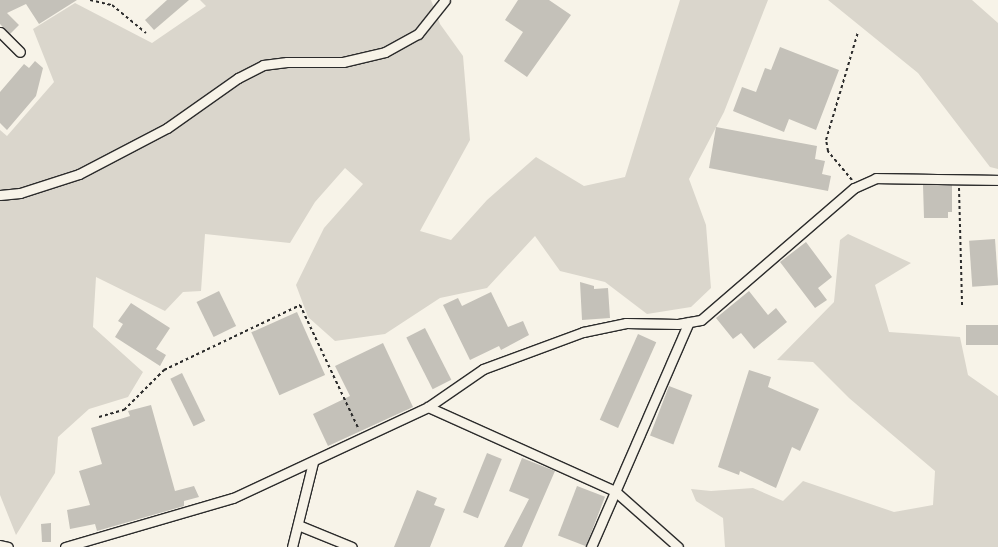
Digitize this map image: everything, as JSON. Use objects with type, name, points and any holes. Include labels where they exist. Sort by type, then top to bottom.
[{"type":"street","points":[[0,195],[20,193],[79,174],[167,128],[238,78],[263,66],[287,62],[343,62],[385,52],[418,34],[445,0]]},
{"type":"street","points":[[0,32],[20,52]]},
{"type":"street","points":[[65,547],[205,508],[313,462],[428,408],[483,369],[583,332],[626,324],[689,322],[701,320],[722,304],[858,187],[876,178],[959,178],[998,180]]},
{"type":"street","points":[[591,547],[614,491],[689,322]]},
{"type":"street","points":[[428,408],[614,491],[678,547]]},
{"type":"street","points":[[292,547],[313,462]]},
{"type":"street","points":[[298,525],[352,547]]},
{"type":"street","points":[[0,545],[8,547]]},
{"type":"path","points":[[90,0],[112,6],[146,33]]},
{"type":"path","points":[[858,32],[826,140],[828,151],[858,187]]},
{"type":"path","points":[[959,178],[962,305]]},
{"type":"path","points":[[99,417],[124,410],[164,370],[300,305],[363,438]]},
{"type":"shaded area","points":[[200,0],[431,0],[440,24],[463,56],[470,140],[420,231],[451,240],[487,200],[536,157],[584,186],[625,177],[680,0],[768,0],[724,112],[689,179],[706,225],[711,288],[691,307],[647,314],[605,282],[560,271],[535,236],[487,288],[440,298],[385,334],[335,341],[308,317],[296,285],[324,228],[363,184],[345,168],[315,202],[290,243],[205,234],[201,291],[183,292],[165,311],[96,277],[93,327],[143,372],[128,397],[89,409],[58,437],[55,473],[16,535],[0,495],[0,130],[7,136],[54,82],[33,29],[75,3],[152,43],[206,6]]},
{"type":"shaded area","points":[[828,0],[972,0],[998,23],[998,169],[990,167],[918,73]]},
{"type":"shaded area","points":[[848,234],[911,263],[875,285],[889,332],[960,337],[968,375],[998,396],[998,547],[725,547],[723,518],[696,501],[691,489],[711,491],[753,488],[783,501],[803,481],[894,512],[933,505],[935,471],[849,398],[813,362],[777,360],[834,302],[840,240]]},
{"type":"building","points":[[0,0],[77,0],[39,24],[26,4],[7,13],[19,25],[10,34],[0,24]]},
{"type":"building","points":[[167,0],[189,0],[154,30],[145,20]]},
{"type":"building","points":[[518,0],[549,0],[571,15],[527,77],[504,61],[523,32],[505,20]]},
{"type":"building","points":[[780,47],[839,70],[816,130],[789,119],[784,132],[733,111],[742,87],[756,92],[765,68],[771,70]]},
{"type":"building","points":[[35,61],[43,68],[36,96],[7,130],[0,123],[0,92],[24,64],[29,68]]},
{"type":"building","points":[[716,127],[817,146],[815,159],[825,161],[822,174],[831,176],[828,191],[709,168]]},
{"type":"building","points":[[923,185],[952,185],[952,212],[948,212],[948,218],[924,218]]},
{"type":"building","points":[[995,239],[998,285],[972,287],[969,241]]},
{"type":"building","points":[[806,242],[832,277],[818,288],[827,300],[815,308],[780,262]]},
{"type":"building","points":[[580,282],[594,286],[594,289],[608,288],[610,318],[582,320]]},
{"type":"building","points":[[219,291],[236,326],[214,337],[197,302]]},
{"type":"building","points":[[749,291],[768,315],[776,308],[787,322],[754,349],[741,333],[733,339],[716,318]]},
{"type":"building","points":[[491,292],[508,327],[523,321],[529,335],[501,350],[499,346],[470,360],[443,305],[458,298],[462,306]]},
{"type":"building","points":[[131,303],[170,328],[156,349],[166,355],[160,366],[115,337],[123,324],[118,321]]},
{"type":"building","points":[[297,312],[325,375],[279,395],[251,332]]},
{"type":"building","points":[[966,325],[998,325],[998,345],[966,345]]},
{"type":"building","points":[[425,328],[451,380],[433,389],[406,338]]},
{"type":"building","points":[[638,334],[656,342],[618,428],[600,420]]},
{"type":"building","points":[[383,343],[413,407],[328,446],[313,414],[350,396],[335,366]]},
{"type":"building","points":[[749,370],[771,377],[768,387],[819,409],[800,451],[792,447],[776,488],[740,471],[739,475],[718,467]]},
{"type":"building","points":[[182,373],[205,421],[194,426],[170,379]]},
{"type":"building","points":[[669,386],[692,395],[673,444],[650,435]]},
{"type":"building","points":[[151,405],[175,491],[194,486],[199,497],[184,501],[184,506],[97,531],[95,524],[70,529],[67,510],[90,505],[79,471],[102,464],[91,428],[130,416],[128,411]]},
{"type":"building","points":[[487,453],[502,459],[478,518],[463,512]]},
{"type":"building","points":[[522,458],[555,471],[522,547],[504,547],[529,499],[509,491]]},
{"type":"building","points":[[577,486],[605,497],[586,546],[558,535]]},
{"type":"building","points":[[417,490],[437,498],[434,505],[445,509],[430,547],[394,547]]},
{"type":"building","points":[[51,523],[51,542],[42,542],[41,524]]}]
